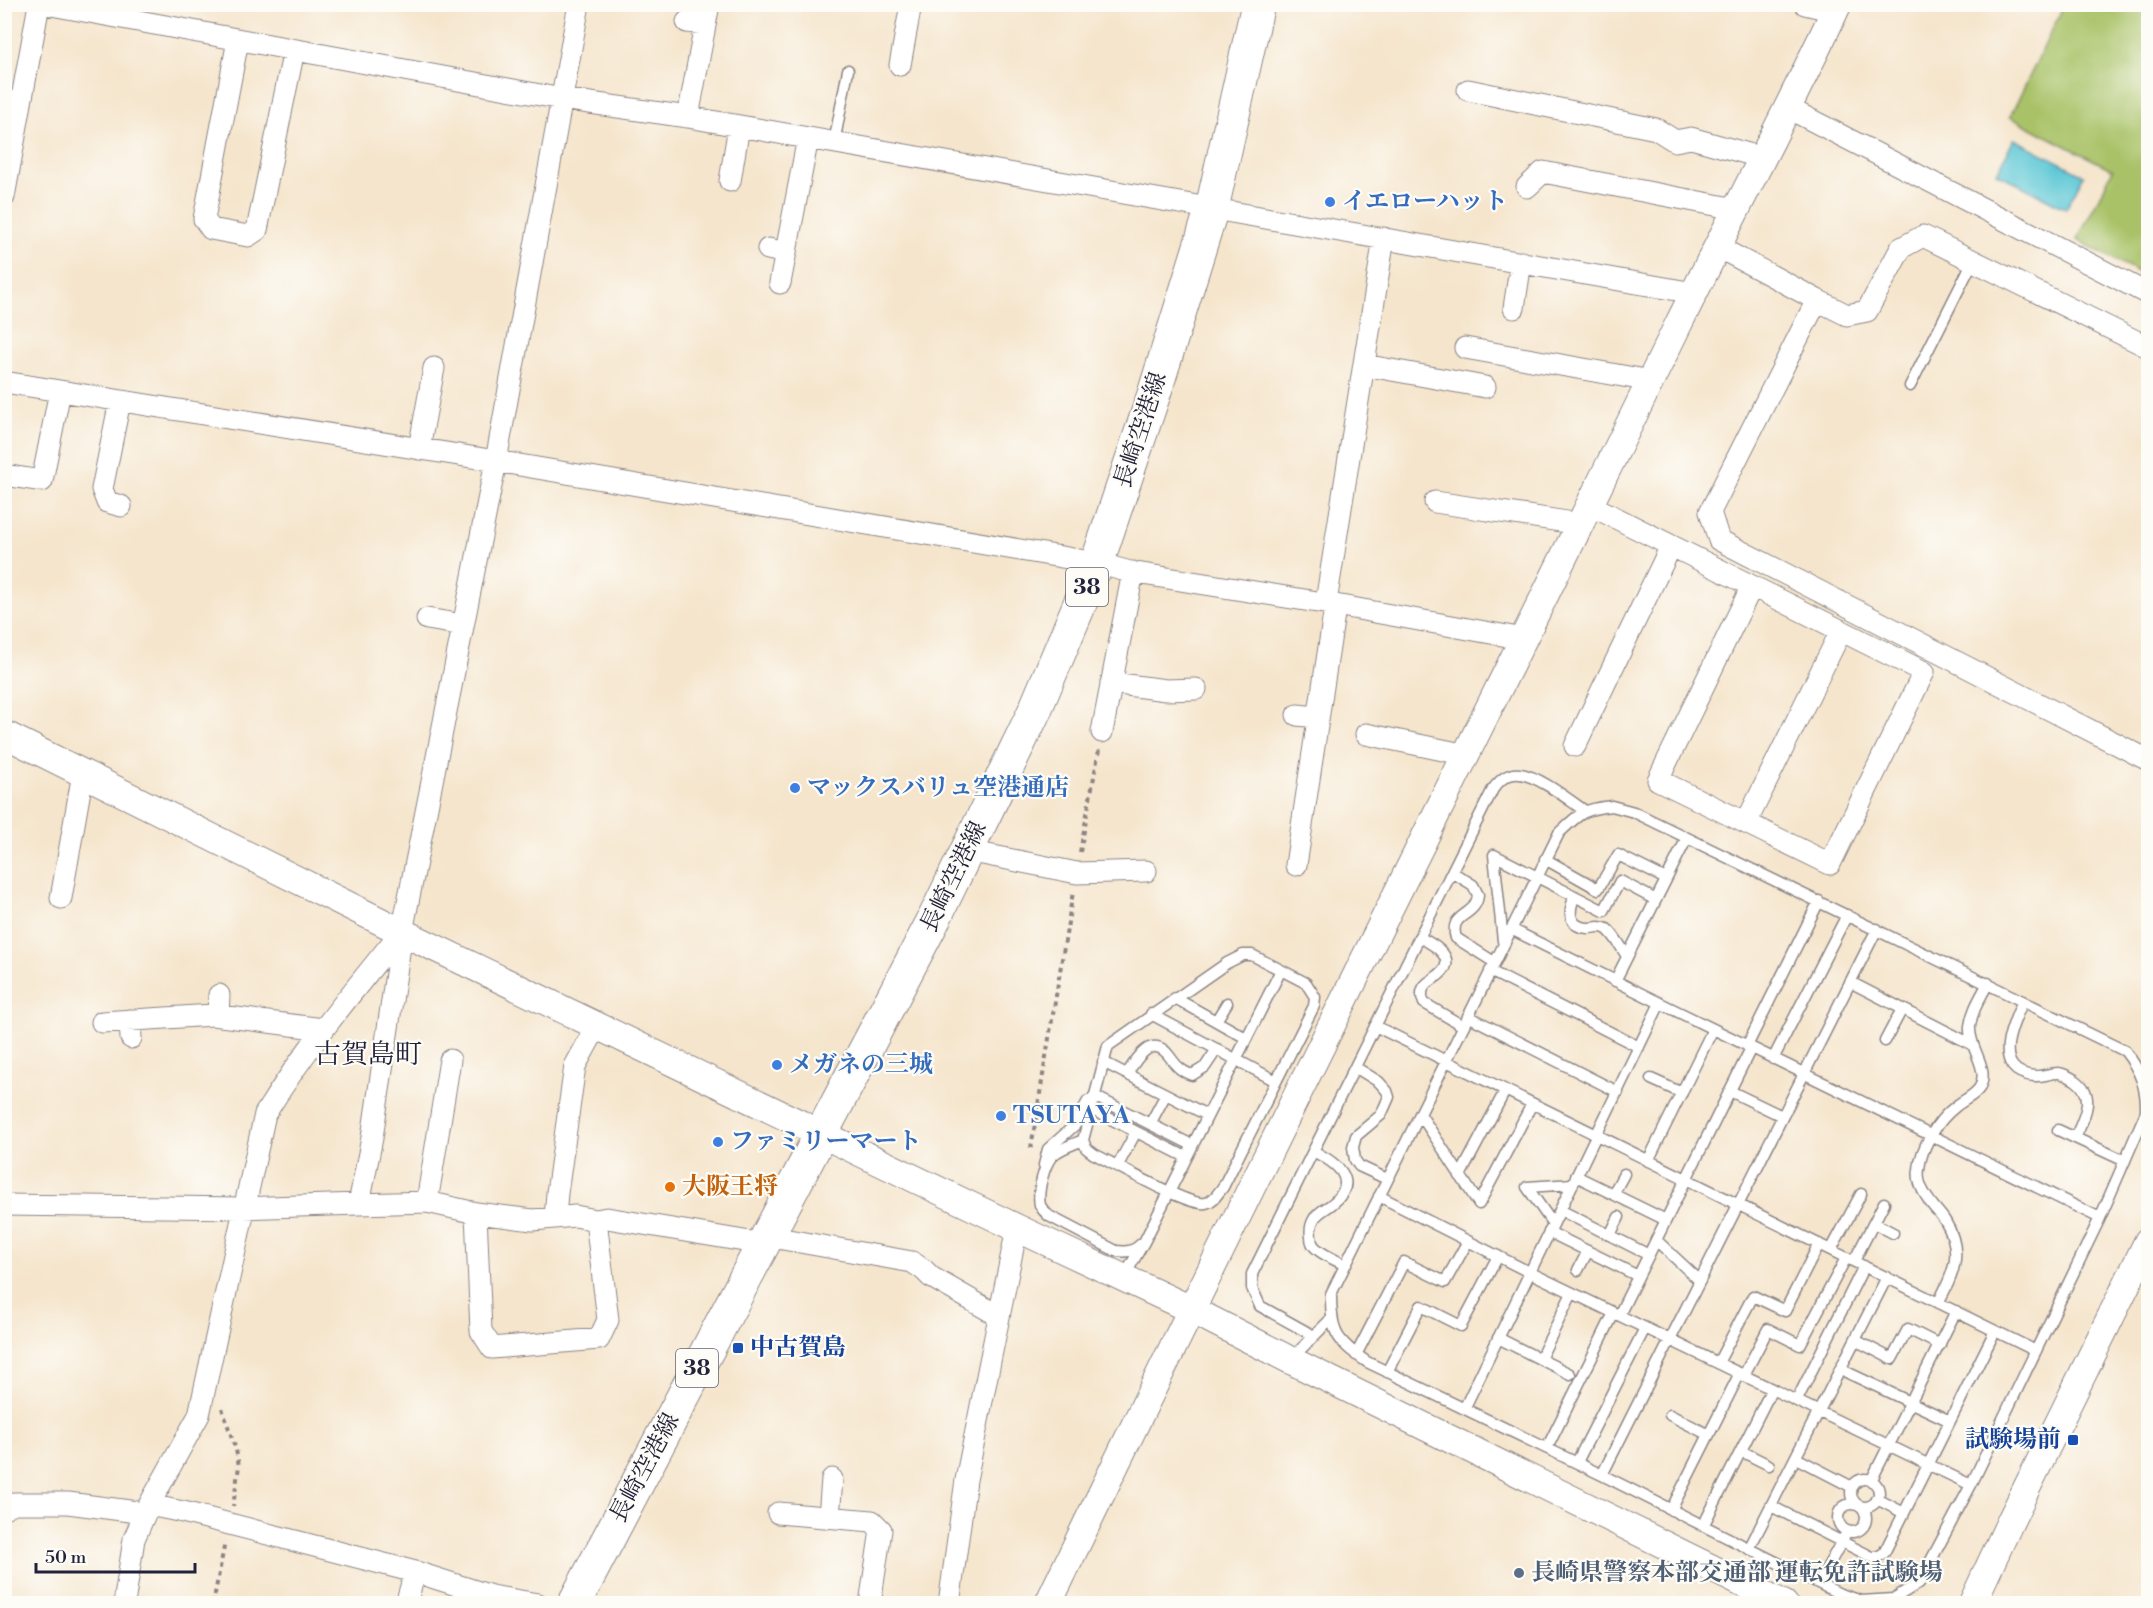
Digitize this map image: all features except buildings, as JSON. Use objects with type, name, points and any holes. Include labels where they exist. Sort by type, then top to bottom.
[{"type":"main road","name":"長崎空港線","points":[[574,1604],[932,923],[1035,710],[1096,563],[1154,394],[1212,208],[1258,4]]},
{"type":"street","points":[[4,197],[39,4]]},
{"type":"street","points":[[46,4],[137,13],[238,40],[562,99],[688,117],[1694,293]]},
{"type":"street","points":[[359,1204],[372,1138],[402,932],[496,461],[579,4]]},
{"type":"street","points":[[900,65],[911,4]]},
{"type":"street","points":[[1048,1604],[1190,1309],[1836,8],[1805,4]]},
{"type":"street","points":[[688,117],[701,17]]},
{"type":"street","points":[[238,40],[204,219],[211,229],[248,236],[257,230],[294,50]]},
{"type":"street","points":[[1468,90],[1656,129],[1675,141],[1691,138],[1763,158]]},
{"type":"street","points":[[1788,108],[2148,294]]},
{"type":"street","points":[[730,181],[739,126]]},
{"type":"street","points":[[780,283],[777,251],[808,138]]},
{"type":"street","points":[[1527,187],[1543,172],[1736,209]]},
{"type":"street","points":[[1718,247],[1847,315],[1867,311],[1901,248],[1923,236],[2148,347]]},
{"type":"street","points":[[1296,865],[1308,716],[1334,614],[1327,596],[1384,238]]},
{"type":"street","points":[[1514,308],[1521,262]]},
{"type":"street","points":[[1817,300],[1710,512],[1719,540],[2148,760]]},
{"type":"street","points":[[1465,348],[1651,381]]},
{"type":"street","points":[[1364,365],[1485,387]]},
{"type":"street","points":[[420,449],[434,368]]},
{"type":"street","points":[[4,382],[496,461],[1096,563],[1133,572],[1524,639]]},
{"type":"street","points":[[4,475],[42,482],[60,391]]},
{"type":"street","points":[[120,400],[102,489],[107,502],[121,506]]},
{"type":"street","points":[[1435,502],[1585,515],[1671,546],[1752,586],[1924,672],[1830,864],[1658,780],[1752,586]]},
{"type":"street","points":[[1575,746],[1671,546]]},
{"type":"street","points":[[1102,732],[1133,572]]},
{"type":"street","points":[[427,619],[463,625]]},
{"type":"street","points":[[1746,823],[1841,631]]},
{"type":"street","points":[[1111,683],[1166,690],[1196,689]]},
{"type":"street","points":[[4,734],[402,932],[1190,1309],[1784,1604]]},
{"type":"street","points":[[1366,734],[1467,755]]},
{"type":"street","points":[[61,898],[83,773]]},
{"type":"street","points":[[968,851],[1077,873],[1146,871]]},
{"type":"street","points":[[124,1604],[134,1539],[147,1509],[199,1414],[265,1114],[323,1029],[402,932]]},
{"type":"street","points":[[102,1022],[130,1029],[218,1005],[323,1029]]},
{"type":"street","points":[[555,1218],[575,1066],[597,1026]]},
{"type":"street","points":[[427,1202],[450,1060]]},
{"type":"street","points":[[4,1205],[243,1208],[427,1202],[476,1213],[533,1220],[575,1216],[596,1220],[607,1218],[912,1262],[924,1269],[931,1277],[999,1316]]},
{"type":"street","points":[[476,1213],[481,1331],[492,1348],[599,1339],[608,1320],[596,1220]]},
{"type":"street","points":[[949,1604],[966,1480],[1017,1228]]},
{"type":"street","points":[[1972,1604],[2148,1241]]},
{"type":"street","points":[[829,1517],[832,1479]]},
{"type":"street","points":[[4,1508],[14,1503],[68,1503],[147,1509],[229,1524],[415,1572],[491,1596],[538,1604]]},
{"type":"street","points":[[778,1513],[872,1521],[881,1530],[870,1604]]},
{"type":"street","points":[[406,1604],[415,1572]]},
{"type":"lane","points":[[834,143],[848,70]]},
{"type":"lane","points":[[1910,386],[1973,261]]},
{"type":"lane","points":[[1314,1336],[1260,1306],[1252,1288],[1252,1274],[1493,789],[1499,781],[1509,775],[1520,774],[1535,779],[1585,811]]},
{"type":"lane","points":[[1612,806],[1634,812],[2125,1051],[2136,1065],[2147,1094],[2146,1112],[2100,1218],[1971,1485],[1919,1583],[1893,1599],[1862,1601],[1840,1594],[1577,1462],[1387,1372],[1356,1355],[1336,1335],[1331,1319],[1331,1294],[1559,832],[1585,811],[1590,808],[1612,806]]},
{"type":"lane","points":[[1615,981],[1687,838]]},
{"type":"lane","points":[[1504,943],[1494,855],[1604,911],[1620,881],[1656,900]]},
{"type":"lane","points":[[1545,860],[1598,889],[1618,855],[1666,879]]},
{"type":"lane","points":[[1452,872],[1473,885],[1478,895],[1474,906],[1455,924],[1456,938],[1492,966],[1639,1047]]},
{"type":"lane","points":[[1575,897],[1570,910],[1572,920],[1582,927],[1604,927],[1627,956]]},
{"type":"lane","points":[[1547,1448],[1649,1255],[1730,1091],[1819,901]]},
{"type":"lane","points":[[1773,1059],[1847,915]]},
{"type":"lane","points":[[1511,929],[2100,1218]]},
{"type":"lane","points":[[1602,1475],[1877,929]]},
{"type":"lane","points":[[1419,937],[1435,945],[1444,954],[1446,960],[1443,971],[1423,989],[1424,1004],[1466,1021],[1618,1092]]},
{"type":"lane","points":[[1243,955],[1252,955],[1281,970],[1306,983],[1316,997],[1314,1006],[1223,1187],[1214,1198],[1206,1203],[1197,1203],[1094,1154],[1086,1148],[1083,1140],[1108,1046],[1151,1014],[1227,963],[1243,955]]},
{"type":"lane","points":[[1124,1278],[1281,970]]},
{"type":"lane","points":[[1850,982],[1971,1044]]},
{"type":"lane","points":[[1938,1303],[1954,1269],[1955,1242],[1918,1179],[1921,1159],[1944,1116],[1979,1088],[1983,1076],[1971,1044],[1970,1024],[1973,1012],[1988,983]]},
{"type":"lane","points":[[1175,998],[1246,1038]]},
{"type":"lane","points":[[2024,1001],[2012,1026],[2007,1053],[2012,1065],[2022,1073],[2036,1077],[2060,1073],[2081,1084],[2088,1097],[2087,1113],[2075,1138]]},
{"type":"lane","points":[[1216,1021],[1227,1002]]},
{"type":"lane","points":[[1464,1409],[1660,1003]]},
{"type":"lane","points":[[1885,1041],[1902,1009]]},
{"type":"lane","points":[[1151,1014],[1276,1081]]},
{"type":"lane","points":[[1375,1026],[2036,1351]]},
{"type":"lane","points":[[1648,1161],[1713,1029]]},
{"type":"lane","points":[[1127,1074],[1138,1055],[1150,1048],[1164,1051],[1177,1068],[1192,1075],[1205,1067],[1217,1049]]},
{"type":"lane","points":[[1102,1062],[1207,1115]]},
{"type":"lane","points":[[1355,1067],[1379,1082],[1387,1091],[1389,1098],[1381,1115],[1356,1136],[1353,1147],[1355,1160],[1359,1166],[1388,1179]]},
{"type":"lane","points":[[1651,1079],[1682,1093]]},
{"type":"lane","points":[[1097,1082],[1074,1125],[1048,1149],[1043,1171],[1041,1207],[1049,1216],[1116,1251],[1135,1250],[1144,1242]]},
{"type":"lane","points":[[1460,1176],[1505,1091]]},
{"type":"lane","points":[[1730,1091],[1782,1116]]},
{"type":"lane","points":[[1150,1124],[1166,1094]]},
{"type":"lane","points":[[1094,1096],[1192,1145]]},
{"type":"lane","points":[[1420,1114],[1479,1204],[1532,1104]]},
{"type":"lane","points":[[1091,1109],[1186,1157]]},
{"type":"lane","points":[[2058,1130],[2125,1161]]},
{"type":"lane","points":[[1118,1165],[1136,1132]]},
{"type":"lane","points":[[1043,1171],[1054,1155],[1083,1140]]},
{"type":"lane","points":[[1313,1151],[1337,1166],[1345,1175],[1346,1182],[1343,1193],[1314,1219],[1311,1231],[1312,1244],[1345,1265]]},
{"type":"lane","points":[[1613,1194],[1624,1174]]},
{"type":"lane","points":[[1638,1276],[1588,1251],[1551,1228],[1527,1186],[1575,1180],[1613,1194],[1666,1220]]},
{"type":"lane","points":[[1831,1250],[1862,1194]]},
{"type":"lane","points":[[1379,1196],[1572,1293],[1971,1485]]},
{"type":"lane","points":[[1797,1400],[1854,1262],[1884,1203]]},
{"type":"lane","points":[[1560,1210],[1649,1255]]},
{"type":"lane","points":[[1610,1235],[1619,1217]]},
{"type":"lane","points":[[1874,1223],[1893,1233]]},
{"type":"lane","points":[[1656,1240],[1700,1281]]},
{"type":"lane","points":[[1356,1355],[1404,1262],[1446,1282],[1467,1241]]},
{"type":"lane","points":[[1718,1363],[1753,1296],[1785,1311],[1819,1244]]},
{"type":"lane","points":[[1578,1270],[1588,1251]]},
{"type":"lane","points":[[1387,1372],[1421,1306],[1461,1326],[1498,1256]]},
{"type":"lane","points":[[1671,1510],[1709,1435],[1768,1329],[1800,1345],[1854,1262]]},
{"type":"lane","points":[[1749,1550],[1887,1277]]},
{"type":"lane","points":[[1540,1359],[1572,1293]]},
{"type":"lane","points":[[1871,1481],[1956,1311]]},
{"type":"lane","points":[[1290,1360],[1331,1319]]},
{"type":"lane","points":[[1577,1462],[1645,1328]]},
{"type":"lane","points":[[1855,1340],[1892,1359],[1908,1329],[1940,1344]]},
{"type":"lane","points":[[1772,1506],[1844,1537],[1872,1557],[1877,1557],[1884,1552],[1995,1331]]},
{"type":"lane","points":[[1498,1338],[1570,1374]]},
{"type":"lane","points":[[1840,1369],[1950,1422]]},
{"type":"lane","points":[[1703,1526],[1772,1389]]},
{"type":"lane","points":[[1670,1416],[1709,1435]]},
{"type":"lane","points":[[1741,1451],[1769,1465]]},
{"type":"lane","points":[[1796,1458],[1852,1487]]},
{"type":"lane","points":[[1819,1584],[1844,1537],[1860,1530],[1865,1522],[1865,1513],[1858,1506],[1851,1497],[1852,1487],[1862,1479],[1871,1481],[1878,1488],[1877,1499],[1869,1506],[1858,1506],[1849,1504],[1839,1514],[1844,1537]]},
{"type":"lane","points":[[1877,1499],[1904,1513]]},
{"type":"path","points":[[1029,1160],[1102,732]]},
{"type":"path","points":[[206,1388],[219,1402],[236,1450],[238,1466],[232,1513],[213,1604]]},
{"type":"green space","points":[[2064,5],[2148,5],[2148,277],[2077,240],[2113,170],[2010,117]]},
{"type":"water","points":[[2014,139],[2084,175],[2066,209],[1997,173]]},
{"type":"place","name":"イエローハット","points":[[1330,202]]},
{"type":"place","name":"マックスバリュ空港通店","points":[[795,788]]},
{"type":"place","name":"メガネの三城","points":[[777,1065]]},
{"type":"place","name":"TSUTAYA","points":[[1001,1116]]},
{"type":"place","name":"ファミリーマート","points":[[718,1142]]},
{"type":"place","name":"大阪王将","points":[[670,1187]]},
{"type":"place","name":"中古賀島","points":[[738,1348]]},
{"type":"place","name":"試験場前","points":[[2073,1440]]},
{"type":"place","name":"長崎県警察本部交通部 運転免許試験場","points":[[1519,1573]]},
{"type":"district","name":"古賀島町","points":[[368,1055]]}]
